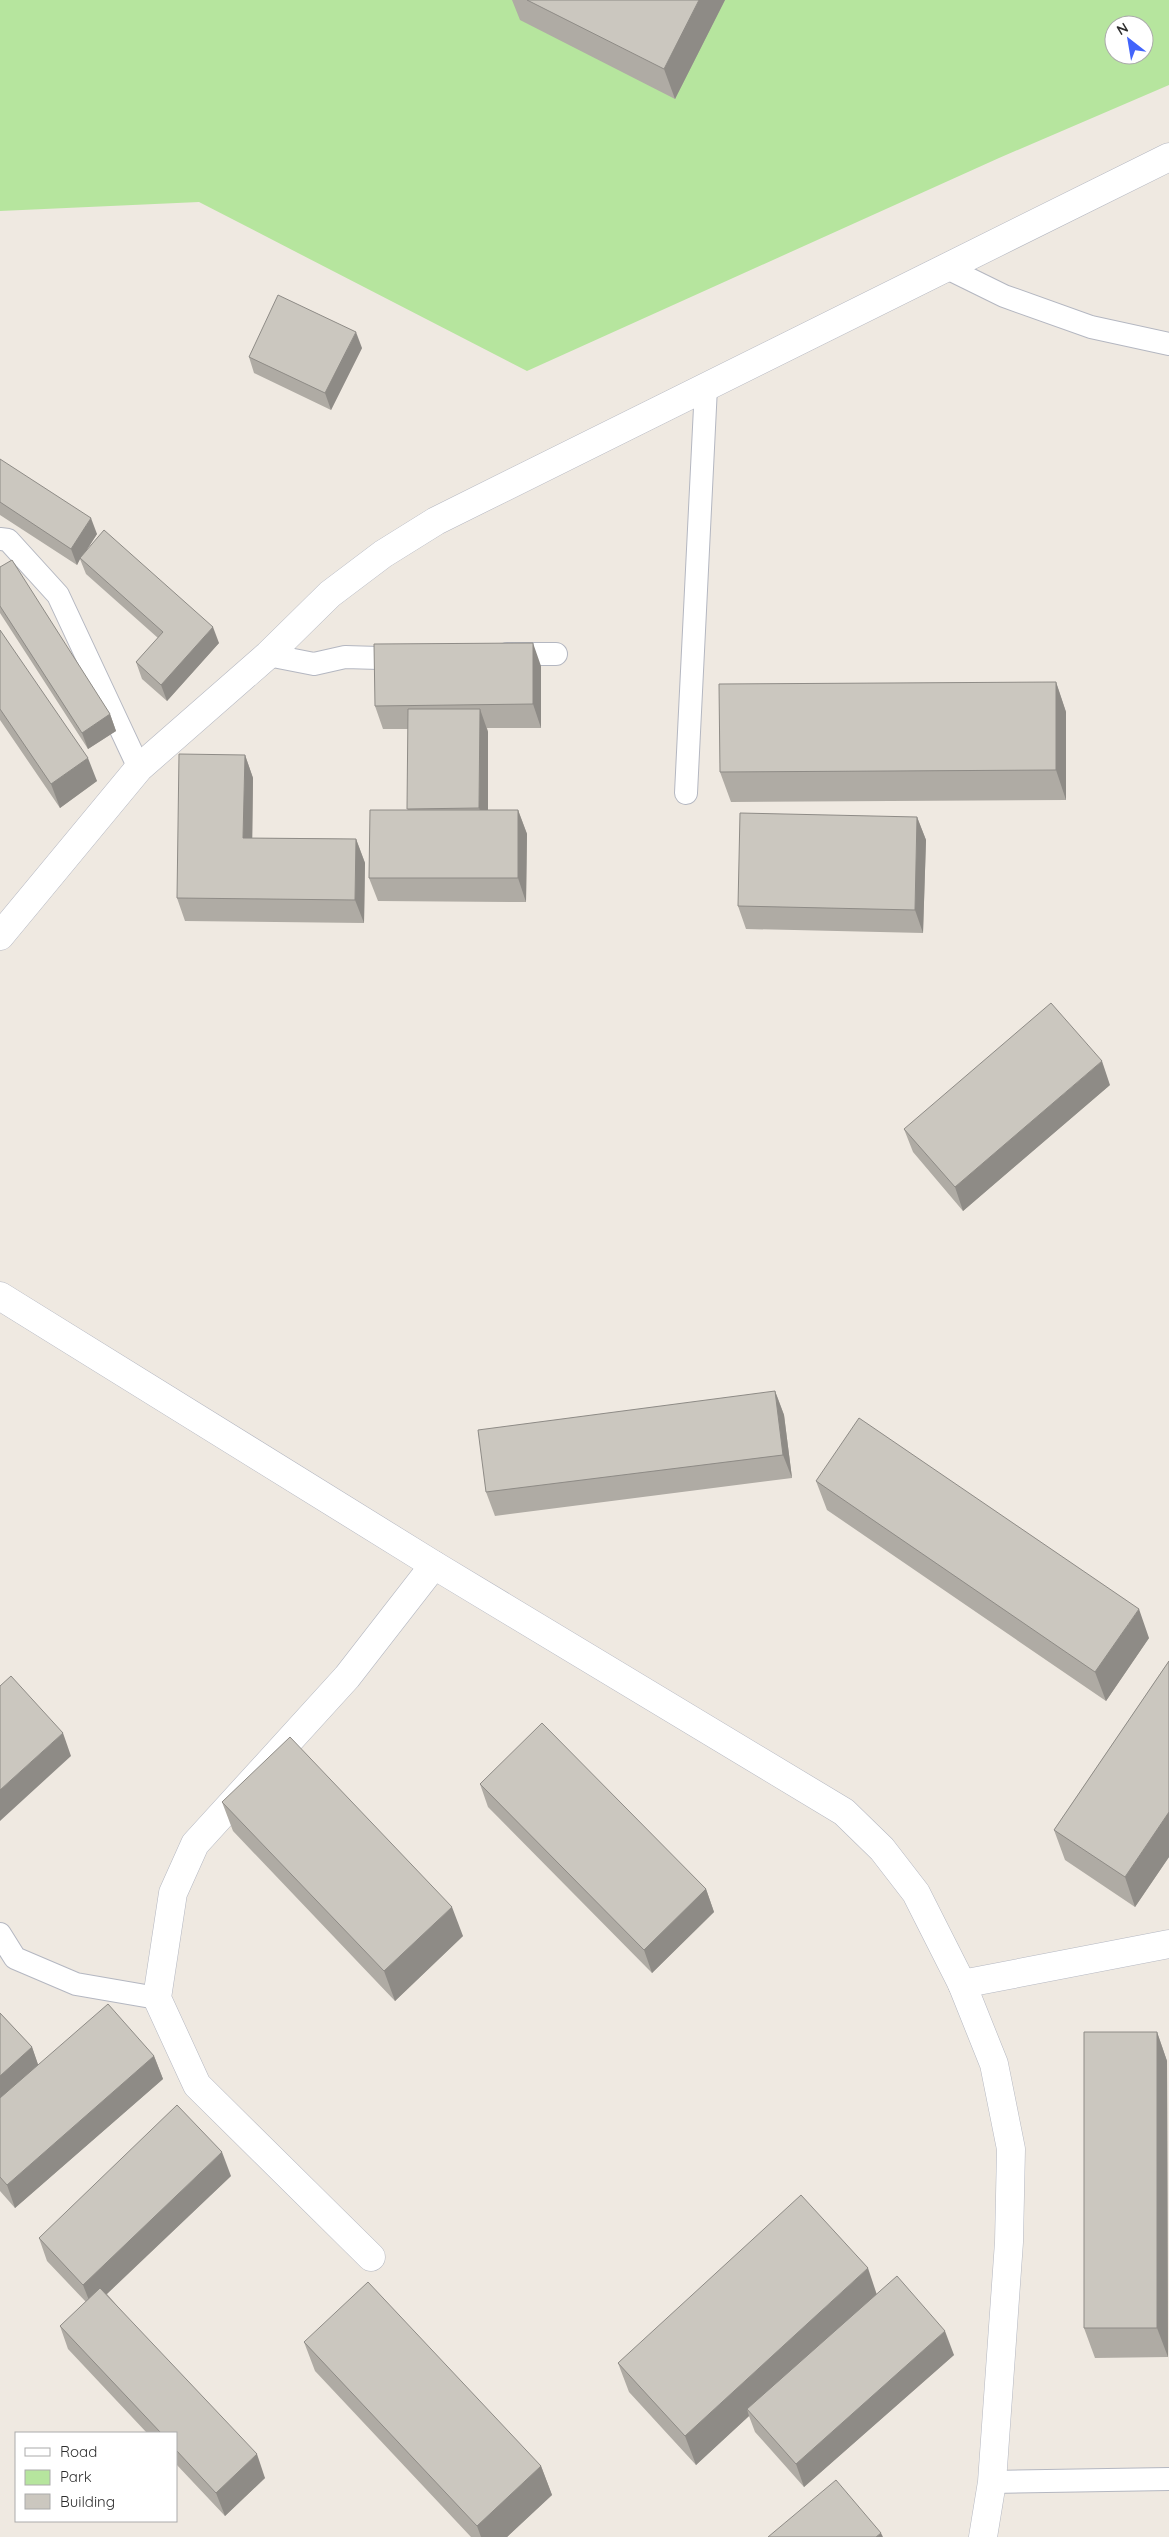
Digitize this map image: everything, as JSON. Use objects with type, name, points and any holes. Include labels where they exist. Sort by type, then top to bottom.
[{"type":"street","points":[[0,936],[140,768],[268,655],[330,594],[383,554],[436,521],[945,266],[1169,157]]},
{"type":"street","points":[[0,1296],[434,1565],[844,1812],[882,1849],[916,1893],[962,1984],[994,2064],[1011,2149],[1009,2242],[992,2482],[983,2537]]},
{"type":"street","points":[[371,2258],[197,2085],[157,1998],[173,1893],[195,1844],[347,1677],[434,1565]]},
{"type":"street","points":[[962,1984],[1169,1944]]},
{"type":"lane","points":[[945,266],[1004,296],[1090,327],[1169,344]]},
{"type":"lane","points":[[686,793],[706,387]]},
{"type":"lane","points":[[0,539],[8,540],[58,595],[140,768]]},
{"type":"lane","points":[[486,654],[556,654]]},
{"type":"lane","points":[[268,655],[314,664],[345,657],[380,658],[426,655]]},
{"type":"lane","points":[[0,1934],[15,1958],[76,1984],[157,1998]]},
{"type":"lane","points":[[992,2482],[1169,2479]]},
{"type":"green space","points":[[0,0],[1169,0],[1169,85],[999,158],[527,371],[199,202],[0,211]]},
{"type":"building","points":[[527,0],[699,0],[664,69]]},
{"type":"building","points":[[278,295],[356,332],[325,393],[249,357]]},
{"type":"building","points":[[0,459],[91,518],[71,549],[0,502]]},
{"type":"building","points":[[104,530],[213,627],[161,685],[136,662],[163,632],[80,558]]},
{"type":"building","points":[[12,560],[110,714],[82,733],[0,606],[0,567]]},
{"type":"building","points":[[0,630],[88,758],[51,784],[0,709]]},
{"type":"building","points":[[533,643],[533,704],[375,706],[374,644]]},
{"type":"building","points":[[1056,682],[1056,770],[720,772],[719,684]]},
{"type":"building","points":[[408,709],[480,709],[479,808],[407,809]]},
{"type":"building","points":[[179,754],[245,755],[243,838],[356,839],[355,900],[177,898]]},
{"type":"building","points":[[370,810],[518,810],[518,878],[369,878]]},
{"type":"building","points":[[740,813],[917,817],[915,910],[738,906]]},
{"type":"building","points":[[1051,1003],[1102,1061],[955,1187],[904,1129]]},
{"type":"building","points":[[775,1391],[783,1455],[486,1492],[478,1430]]},
{"type":"building","points":[[859,1418],[1139,1609],[1095,1672],[816,1481]]},
{"type":"building","points":[[1169,1661],[1169,1812],[1125,1877],[1054,1830]]},
{"type":"building","points":[[11,1676],[63,1733],[0,1790],[0,1686]]},
{"type":"building","points":[[542,1723],[706,1889],[644,1950],[480,1784]]},
{"type":"building","points":[[290,1737],[452,1907],[384,1971],[222,1802]]},
{"type":"building","points":[[108,2004],[154,2056],[7,2185],[0,2177],[0,2098]]},
{"type":"building","points":[[0,2013],[32,2047],[0,2076]]},
{"type":"building","points":[[1084,2032],[1157,2032],[1157,2328],[1084,2328]]},
{"type":"building","points":[[177,2105],[222,2152],[83,2285],[39,2238]]},
{"type":"building","points":[[801,2195],[868,2268],[685,2436],[618,2363]]},
{"type":"building","points":[[897,2276],[945,2331],[796,2464],[747,2409]]},
{"type":"building","points":[[368,2282],[541,2466],[477,2526],[304,2342]]},
{"type":"building","points":[[100,2288],[257,2454],[216,2493],[178,2452],[178,2432],[160,2432],[60,2326]]},
{"type":"building","points":[[836,2480],[881,2533],[876,2537],[768,2537]]}]
